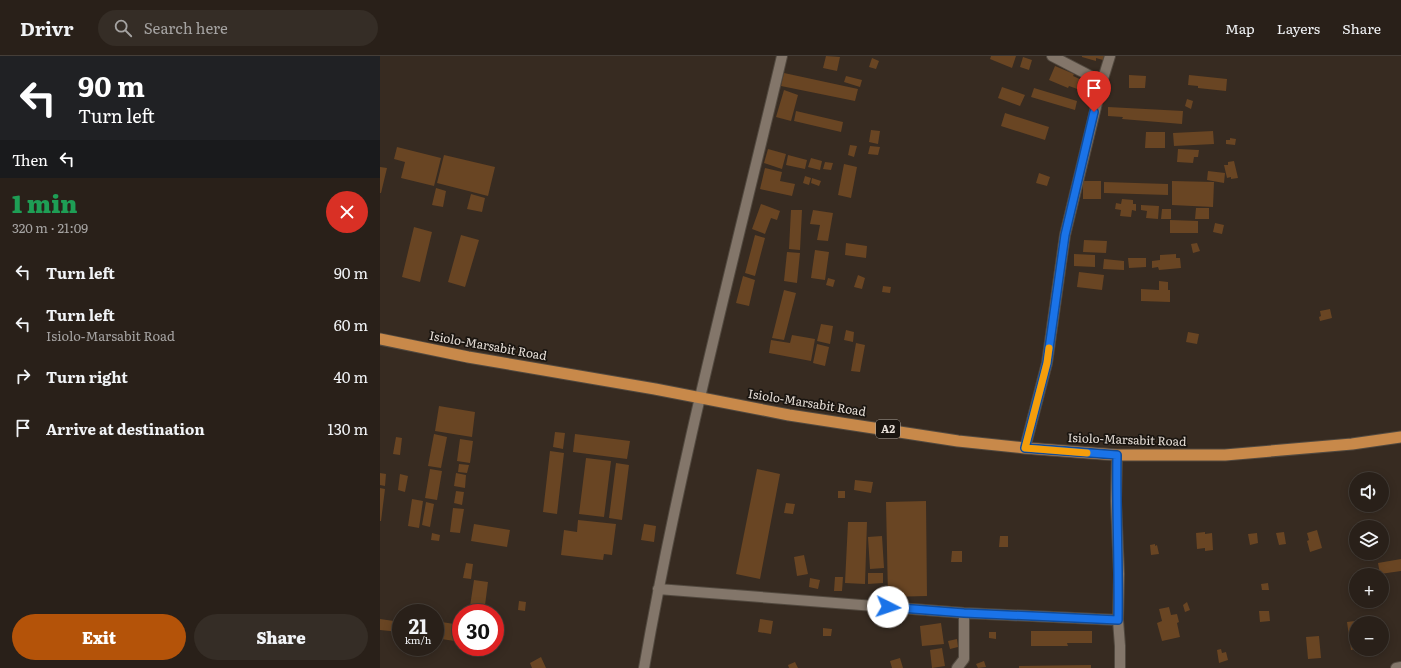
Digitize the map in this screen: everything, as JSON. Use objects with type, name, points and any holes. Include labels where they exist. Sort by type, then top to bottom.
[{"type":"highway","name":"Isiolo-Marsabit Road","points":[[380,339],[468,357],[790,415],[958,441],[1025,448],[1117,455],[1225,455],[1352,444],[1401,437]]},
{"type":"street","points":[[644,668],[658,589],[700,398],[780,56]]},
{"type":"street","points":[[1052,56],[1102,82]]},
{"type":"street","points":[[1025,448],[1047,363],[1065,235],[1102,82],[1110,56]]},
{"type":"street","points":[[1117,455],[1116,501],[1119,574],[1118,620],[1120,668]]},
{"type":"street","points":[[658,589],[964,613],[1118,620]]},
{"type":"street","points":[[957,668],[964,659],[964,613]]},
{"type":"street","points":[[1396,668],[1401,667]]},
{"type":"building","points":[[826,56],[840,57],[837,71],[823,68]]},
{"type":"building","points":[[991,56],[1016,56],[1012,68],[990,59]]},
{"type":"building","points":[[1082,56],[1104,56],[1103,60],[1096,58],[1096,61]]},
{"type":"building","points":[[1023,57],[1032,60],[1029,70],[1020,67]]},
{"type":"building","points":[[872,58],[879,61],[876,69],[869,67]]},
{"type":"building","points":[[1055,66],[1074,74],[1073,76],[1086,82],[1083,91],[1069,86],[1068,88],[1049,80]]},
{"type":"building","points":[[784,73],[858,89],[855,101],[781,86]]},
{"type":"building","points":[[1129,75],[1146,76],[1145,88],[1129,88]]},
{"type":"building","points":[[1189,75],[1227,79],[1226,91],[1198,88],[1198,86],[1188,85]]},
{"type":"building","points":[[846,76],[862,80],[860,87],[844,82]]},
{"type":"building","points":[[1002,87],[1025,95],[1020,106],[998,98]]},
{"type":"building","points":[[1034,88],[1077,101],[1075,110],[1031,97]]},
{"type":"building","points":[[784,90],[798,95],[791,121],[776,117]]},
{"type":"building","points":[[1187,99],[1193,101],[1191,109],[1185,106]]},
{"type":"building","points":[[1108,107],[1183,111],[1182,124],[1122,119],[1123,117],[1108,116]]},
{"type":"building","points":[[796,111],[843,122],[841,132],[794,121]]},
{"type":"building","points":[[1005,113],[1049,127],[1045,140],[1001,126]]},
{"type":"building","points":[[871,130],[880,131],[878,144],[869,142]]},
{"type":"building","points":[[1213,131],[1214,144],[1174,146],[1173,133]]},
{"type":"building","points":[[1146,132],[1165,132],[1165,148],[1145,148]]},
{"type":"building","points":[[1230,138],[1236,139],[1235,145],[1226,144],[1226,140],[1230,140]]},
{"type":"building","points":[[850,145],[857,146],[854,157],[848,155]]},
{"type":"building","points":[[870,146],[880,147],[878,155],[868,154]]},
{"type":"building","points":[[397,147],[441,158],[434,186],[401,178],[405,162],[394,159]]},
{"type":"building","points":[[768,149],[786,154],[782,169],[764,163]]},
{"type":"building","points":[[1178,149],[1199,150],[1198,157],[1194,157],[1193,163],[1177,162]]},
{"type":"building","points":[[444,155],[495,167],[488,196],[437,183]]},
{"type":"building","points":[[788,155],[807,160],[805,169],[786,165]]},
{"type":"building","points":[[811,158],[822,161],[820,170],[808,167]]},
{"type":"building","points":[[1234,161],[1238,178],[1227,178],[1224,165],[1228,165],[1228,162]]},
{"type":"building","points":[[825,162],[833,163],[831,170],[823,169]]},
{"type":"building","points":[[844,164],[857,167],[851,198],[838,195]]},
{"type":"building","points":[[380,167],[387,168],[381,193],[380,193]]},
{"type":"building","points":[[765,168],[782,172],[780,181],[795,184],[792,196],[760,189]]},
{"type":"building","points":[[1208,171],[1225,173],[1224,183],[1207,180]]},
{"type":"building","points":[[1039,173],[1050,177],[1047,186],[1036,183]]},
{"type":"building","points":[[805,176],[811,178],[809,185],[803,183]]},
{"type":"building","points":[[812,178],[821,181],[819,186],[811,183]]},
{"type":"building","points":[[1083,181],[1101,181],[1101,199],[1083,199]]},
{"type":"building","points":[[1172,181],[1214,182],[1213,207],[1172,205]]},
{"type":"building","points":[[1104,182],[1168,184],[1168,195],[1104,193]]},
{"type":"building","points":[[436,188],[446,191],[443,207],[432,205]]},
{"type":"building","points":[[471,194],[485,198],[482,212],[467,209]]},
{"type":"building","points":[[1122,199],[1133,200],[1133,204],[1136,204],[1136,211],[1132,210],[1131,217],[1120,216],[1121,210],[1115,209],[1116,203],[1121,204]]},
{"type":"building","points":[[761,204],[780,211],[777,220],[771,218],[765,234],[752,229]]},
{"type":"building","points":[[1141,205],[1159,206],[1158,219],[1146,218],[1147,211],[1141,210]]},
{"type":"building","points":[[1196,208],[1209,208],[1209,219],[1195,219]]},
{"type":"building","points":[[1162,209],[1171,209],[1171,219],[1161,219]]},
{"type":"building","points":[[791,210],[802,210],[800,250],[789,249]]},
{"type":"building","points":[[813,210],[833,213],[828,241],[817,240],[820,225],[810,224]]},
{"type":"building","points":[[1170,220],[1198,221],[1198,233],[1170,233]]},
{"type":"building","points":[[1215,223],[1224,225],[1222,234],[1213,232]]},
{"type":"building","points":[[414,227],[432,232],[420,282],[402,277]]},
{"type":"building","points":[[461,235],[479,240],[465,287],[448,282]]},
{"type":"building","points":[[755,235],[765,238],[755,276],[745,273]]},
{"type":"building","points":[[1084,240],[1107,241],[1106,253],[1083,252]]},
{"type":"building","points":[[846,243],[867,246],[866,258],[845,255]]},
{"type":"building","points":[[1197,243],[1200,251],[1193,253],[1191,244]]},
{"type":"building","points":[[815,250],[829,252],[825,280],[811,278]]},
{"type":"building","points":[[787,252],[800,253],[797,283],[784,281]]},
{"type":"building","points":[[1074,254],[1095,255],[1095,267],[1074,266]]},
{"type":"building","points":[[1176,254],[1176,258],[1180,258],[1181,268],[1159,270],[1158,267],[1152,268],[1152,261],[1160,260],[1160,255]]},
{"type":"building","points":[[1128,258],[1146,258],[1146,267],[1129,268]]},
{"type":"building","points":[[1104,259],[1124,261],[1124,270],[1103,269]]},
{"type":"building","points":[[1079,272],[1104,275],[1102,290],[1077,287]]},
{"type":"building","points":[[858,275],[865,278],[862,289],[854,287]]},
{"type":"building","points":[[743,276],[755,280],[749,306],[736,303]]},
{"type":"building","points":[[828,278],[835,280],[833,287],[826,285]]},
{"type":"building","points":[[1159,281],[1168,282],[1170,302],[1141,301],[1141,289],[1159,290]]},
{"type":"building","points":[[883,286],[891,287],[890,293],[882,292]]},
{"type":"building","points":[[784,290],[796,293],[784,340],[772,338]]},
{"type":"building","points":[[1330,309],[1332,318],[1320,321],[1320,311]]},
{"type":"building","points":[[821,324],[833,326],[830,344],[817,341]]},
{"type":"building","points":[[846,330],[854,332],[853,342],[844,340]]},
{"type":"building","points":[[1188,332],[1199,334],[1197,344],[1186,342]]},
{"type":"building","points":[[792,335],[815,339],[811,361],[769,353],[771,340],[790,343]]},
{"type":"building","points":[[856,343],[865,345],[860,372],[851,371]]},
{"type":"building","points":[[817,344],[829,347],[825,366],[813,363]]},
{"type":"building","points":[[439,406],[475,412],[472,437],[435,431]]},
{"type":"building","points":[[555,432],[565,433],[563,449],[553,447]]},
{"type":"building","points":[[434,434],[447,437],[441,468],[428,466]]},
{"type":"building","points":[[575,434],[630,441],[627,459],[573,452]]},
{"type":"building","points":[[396,437],[402,438],[400,455],[393,454]]},
{"type":"building","points":[[460,439],[473,441],[470,463],[457,461]]},
{"type":"building","points":[[550,451],[564,453],[557,514],[543,512]]},
{"type":"building","points":[[586,458],[611,461],[604,517],[579,514]]},
{"type":"building","points":[[616,463],[629,465],[622,520],[609,518]]},
{"type":"building","points":[[459,464],[469,465],[467,473],[458,472]]},
{"type":"building","points":[[430,469],[442,471],[437,500],[425,498]]},
{"type":"building","points":[[757,469],[780,474],[760,579],[736,574]]},
{"type":"building","points":[[380,473],[386,474],[385,486],[380,485]]},
{"type":"building","points":[[456,473],[466,475],[465,488],[454,486]]},
{"type":"building","points":[[400,474],[408,476],[405,492],[398,490]]},
{"type":"building","points":[[855,480],[873,482],[871,493],[854,490]]},
{"type":"building","points":[[380,488],[385,489],[381,521],[380,521]]},
{"type":"building","points":[[456,491],[464,492],[462,505],[454,503]]},
{"type":"building","points":[[838,491],[845,491],[845,498],[838,498]]},
{"type":"building","points":[[412,499],[423,501],[419,528],[408,526]]},
{"type":"building","points":[[926,501],[927,596],[888,597],[886,502]]},
{"type":"building","points":[[426,502],[434,504],[430,527],[422,525]]},
{"type":"building","points":[[786,503],[795,504],[793,514],[784,513]]},
{"type":"building","points":[[453,508],[464,509],[460,533],[450,532]]},
{"type":"building","points":[[578,520],[616,524],[612,555],[604,554],[603,560],[561,555],[564,530],[577,532]]},
{"type":"building","points":[[848,522],[867,522],[865,584],[845,583]]},
{"type":"building","points":[[474,524],[510,530],[507,547],[471,541]]},
{"type":"building","points":[[644,524],[656,526],[654,542],[641,540]]},
{"type":"building","points":[[1317,530],[1322,548],[1310,552],[1307,541],[1309,540],[1307,533]]},
{"type":"building","points":[[1205,532],[1205,534],[1212,533],[1213,550],[1205,551],[1205,548],[1197,549],[1196,533]]},
{"type":"building","points":[[1284,532],[1286,544],[1279,545],[1276,533]]},
{"type":"building","points":[[432,533],[440,535],[439,541],[431,540]]},
{"type":"building","points":[[1257,533],[1258,543],[1250,545],[1248,534]]},
{"type":"building","points":[[882,536],[884,568],[870,569],[868,537]]},
{"type":"building","points":[[1000,536],[1008,536],[1008,547],[999,547]]},
{"type":"building","points":[[1155,544],[1155,546],[1157,545],[1159,554],[1151,555],[1150,545]]},
{"type":"building","points":[[952,551],[962,551],[962,562],[951,562]]},
{"type":"building","points":[[804,555],[808,574],[797,576],[794,557]]},
{"type":"building","points":[[1401,559],[1401,571],[1389,573],[1389,568],[1379,568],[1378,563]]},
{"type":"building","points":[[466,563],[473,564],[471,579],[463,578]]},
{"type":"building","points":[[868,573],[883,573],[883,583],[868,584]]},
{"type":"building","points":[[835,577],[843,577],[842,591],[834,591]]},
{"type":"building","points":[[810,578],[820,580],[818,589],[809,587]]},
{"type":"building","points":[[474,580],[488,582],[485,604],[470,604]]},
{"type":"building","points":[[1268,583],[1269,590],[1262,590],[1261,584]]},
{"type":"building","points":[[519,601],[526,602],[525,611],[518,610]]},
{"type":"building","points":[[1187,602],[1190,610],[1185,612],[1183,605]]},
{"type":"building","points":[[1169,607],[1171,615],[1177,614],[1180,637],[1162,641],[1157,623],[1162,621],[1159,609]]},
{"type":"building","points":[[1259,611],[1269,611],[1270,621],[1260,622]]},
{"type":"building","points":[[380,619],[392,621],[392,631],[380,630]]},
{"type":"building","points":[[760,619],[773,621],[771,634],[758,632]]},
{"type":"building","points":[[444,622],[452,624],[452,641],[444,639]]},
{"type":"building","points":[[1347,622],[1349,622],[1349,636]]},
{"type":"building","points":[[941,623],[944,644],[922,646],[920,626]]},
{"type":"building","points":[[823,628],[832,629],[831,636],[823,636]]},
{"type":"building","points":[[1031,631],[1092,631],[1092,643],[1067,643],[1068,646],[1031,646]]},
{"type":"building","points":[[989,632],[996,632],[996,639],[989,638]]},
{"type":"building","points":[[1319,636],[1321,658],[1308,659],[1306,637]]},
{"type":"building","points":[[957,639],[958,647],[950,649],[948,641]]},
{"type":"building","points":[[942,648],[945,666],[932,668],[930,650]]},
{"type":"building","points":[[1221,649],[1222,653],[1226,652],[1228,660],[1219,663],[1217,650]]},
{"type":"building","points":[[541,657],[546,668],[532,668],[530,663]]},
{"type":"building","points":[[900,658],[903,668],[892,668],[890,661]]},
{"type":"building","points":[[984,661],[986,667],[978,668],[976,664]]},
{"type":"building","points":[[795,662],[798,668],[789,668],[788,665]]},
{"type":"building","points":[[1091,665],[1091,668],[1019,668],[1019,666]]},
{"type":"slow traffic","points":[[1049,348],[1047,363],[1025,448],[1087,453]]},
{"type":"route","points":[[888,607],[964,613],[1118,620],[1119,574],[1116,501],[1117,455],[1025,448],[1047,363],[1065,235],[1094,112]]}]
